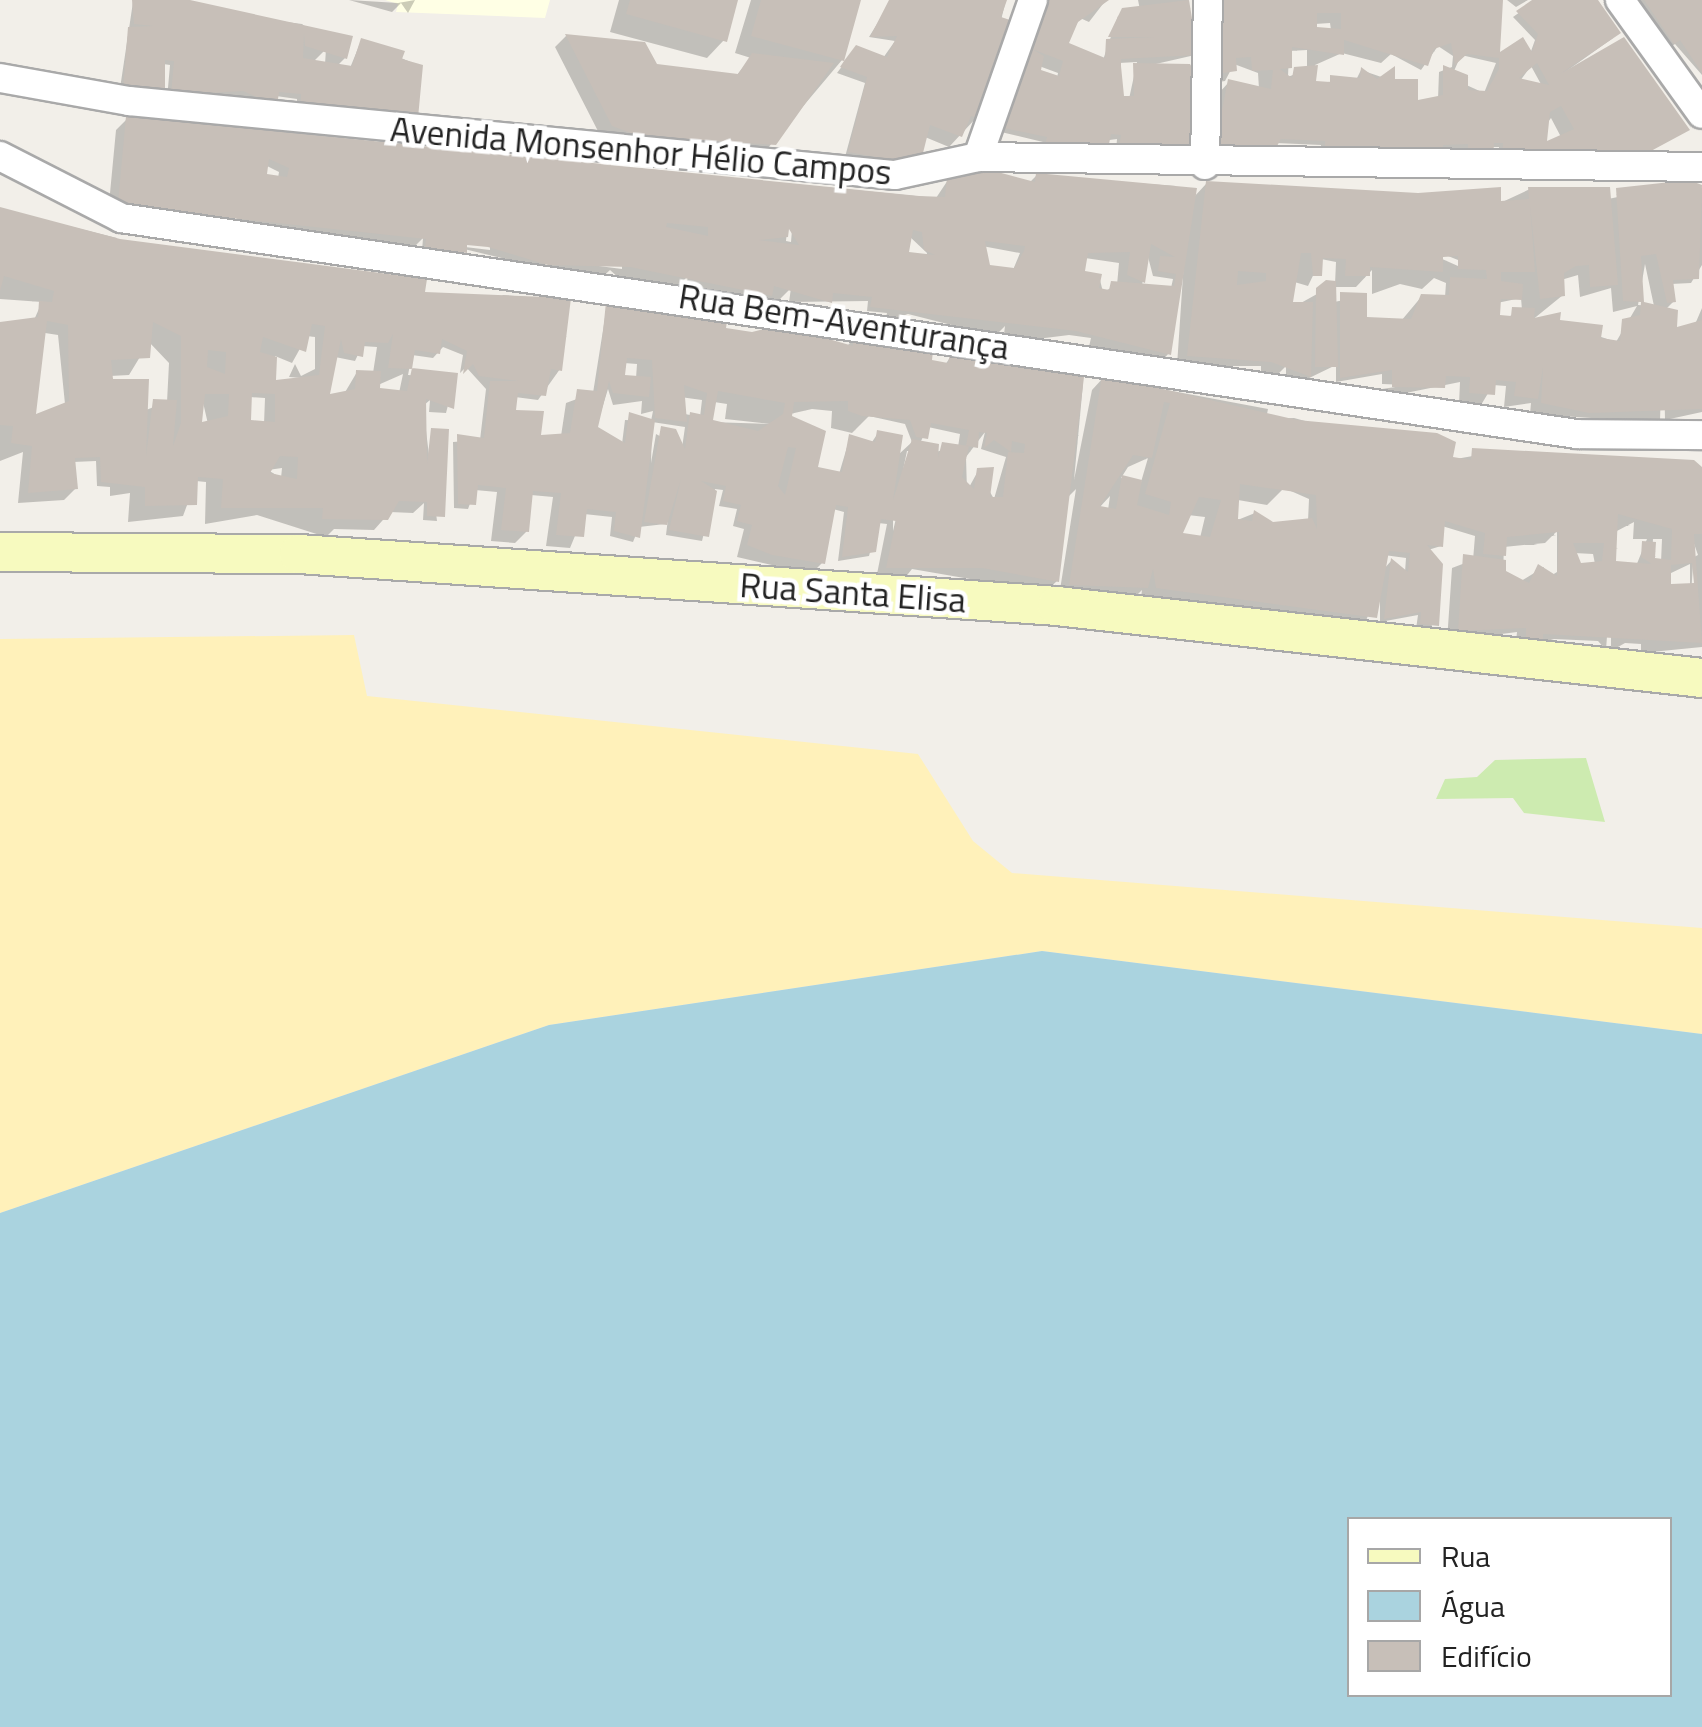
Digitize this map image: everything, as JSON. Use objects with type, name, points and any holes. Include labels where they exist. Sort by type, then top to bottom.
[{"type":"main road","name":"Rua Santa Elisa","points":[[0,552],[299,554],[1037,605],[1702,678]]},
{"type":"street","points":[[978,157],[1032,0]]},
{"type":"street","points":[[1205,165],[1208,0]]},
{"type":"street","points":[[1620,0],[1702,114]]},
{"type":"street","name":"Avenida Monsenhor Hélio Campos","points":[[0,78],[130,101],[920,176],[978,157],[1205,165],[1702,167]]},
{"type":"street","name":"Rua Bem-Aventurança","points":[[0,156],[122,218],[1578,434],[1702,435]]},
{"type":"shaded area","points":[[385,0],[550,0],[545,18],[396,12],[398,4]]},
{"type":"green space","points":[[1586,758],[1605,822],[1524,813],[1513,798],[1436,799],[1445,779],[1477,777],[1495,760]]},
{"type":"sand","points":[[354,635],[367,696],[918,754],[973,841],[1012,873],[1702,928],[1702,1034],[1042,951],[549,1025],[0,1213],[0,639]]},
{"type":"water","points":[[1042,951],[1702,1034],[1702,1727],[0,1727],[0,1213],[549,1025]]},
{"type":"building","points":[[132,0],[190,0],[353,36],[347,59],[305,46],[304,33],[303,58],[352,66],[361,38],[405,51],[402,59],[423,65],[418,118],[301,106],[301,94],[279,92],[277,106],[243,91],[171,95],[174,61],[165,60],[165,95],[123,91],[128,27],[153,26],[134,24]]},
{"type":"building","points":[[630,0],[738,0],[727,42],[626,14]]},
{"type":"building","points":[[761,0],[861,0],[844,61],[751,36]]},
{"type":"building","points":[[889,0],[1007,0],[1001,17],[1010,20],[979,118],[971,116],[962,137],[930,125],[920,165],[848,152],[867,77],[840,67],[856,45],[887,57],[897,36],[870,37]]},
{"type":"building","points":[[1043,0],[1109,0],[1078,22],[1069,43],[1105,58],[1106,39],[1155,37],[1108,37],[1122,8],[1189,0],[1198,55],[1121,59],[1121,66],[1124,96],[1134,96],[1133,63],[1190,64],[1198,78],[1192,153],[1119,147],[1121,135],[1111,134],[1109,144],[1045,145],[1047,137],[1004,128]],"holes":[[[1032,49],[1063,61],[1059,76],[1041,70],[1044,56]]]},
{"type":"building","points":[[1214,0],[1503,0],[1500,52],[1523,37],[1532,52],[1538,34],[1516,11],[1532,0],[1598,0],[1621,33],[1560,74],[1624,37],[1690,130],[1636,159],[1502,160],[1503,143],[1494,143],[1493,160],[1468,159],[1468,144],[1443,145],[1443,156],[1364,156],[1364,146],[1339,146],[1337,156],[1325,155],[1325,141],[1281,139],[1273,153],[1214,152],[1228,79],[1271,89],[1273,70],[1252,71],[1251,57],[1236,58],[1237,71],[1209,75]],"holes":[[[1317,13],[1341,13],[1341,29],[1317,27]],[[1344,40],[1428,66],[1434,49],[1451,43],[1455,65],[1467,54],[1499,58],[1499,69],[1487,91],[1468,90],[1468,75],[1443,65],[1443,95],[1418,100],[1418,79],[1395,79],[1395,66],[1377,79],[1361,67],[1360,78],[1330,75],[1330,82],[1316,81],[1318,65],[1294,67],[1292,78],[1280,69],[1292,68],[1292,47],[1344,55]],[[1537,63],[1549,85],[1519,78]],[[1561,106],[1574,129],[1547,141],[1550,112]]]},
{"type":"building","points":[[1644,0],[1702,0],[1702,73],[1680,40],[1674,44]]},
{"type":"building","points":[[565,34],[645,42],[657,64],[738,74],[752,53],[834,63],[776,145],[639,136],[612,126]]},
{"type":"building","points":[[126,116],[919,196],[945,197],[947,178],[994,171],[1035,182],[1036,173],[1197,188],[1171,355],[1076,331],[870,307],[872,297],[833,293],[832,303],[774,286],[772,296],[630,267],[548,265],[488,247],[467,245],[467,253],[425,247],[426,239],[118,203]],"holes":[[[269,159],[289,168],[287,177],[267,174]],[[667,223],[708,227],[708,236],[666,227]],[[789,229],[799,245],[759,240],[788,237]],[[913,230],[922,232],[924,250],[935,255],[909,252]],[[985,241],[1025,246],[1014,268],[990,265]],[[1151,244],[1175,257],[1160,256],[1158,271],[1176,274],[1174,286],[1111,281],[1109,290],[1099,288],[1102,274],[1085,271],[1088,253],[1130,252],[1127,275],[1145,283]]]},
{"type":"building","points":[[1689,180],[1702,185],[1699,279],[1673,280],[1676,302],[1667,303],[1656,254],[1641,256],[1644,302],[1678,310],[1677,327],[1702,320],[1702,409],[1589,413],[1541,403],[1543,367],[1538,399],[1514,396],[1516,382],[1496,380],[1495,395],[1469,393],[1470,377],[1446,376],[1445,388],[1392,387],[1392,370],[1340,378],[1340,292],[1367,293],[1367,317],[1411,319],[1421,294],[1449,295],[1450,277],[1487,279],[1486,270],[1458,269],[1458,256],[1443,257],[1443,272],[1370,267],[1370,276],[1345,276],[1346,259],[1323,258],[1322,276],[1313,276],[1311,253],[1301,253],[1293,302],[1313,302],[1311,377],[1271,362],[1187,356],[1206,181],[1418,193],[1501,187],[1501,201],[1529,199],[1528,187],[1610,187],[1618,285],[1590,287],[1589,265],[1576,266],[1564,273],[1565,296],[1540,299],[1530,205],[1535,272],[1501,272],[1501,281],[1523,284],[1522,300],[1501,299],[1500,315],[1511,316],[1512,307],[1535,308],[1534,318],[1561,312],[1560,320],[1603,325],[1601,338],[1620,341],[1622,319],[1640,315],[1641,302],[1623,301],[1616,188]],"holes":[[[1238,271],[1266,273],[1266,281],[1237,285]]]},
{"type":"building","points":[[0,207],[120,239],[427,279],[425,292],[571,298],[562,371],[551,369],[546,396],[518,393],[516,410],[544,411],[541,435],[570,433],[577,389],[597,391],[606,302],[728,315],[726,328],[752,332],[780,325],[853,346],[853,336],[933,351],[932,360],[948,363],[950,354],[1084,377],[1059,582],[982,568],[886,568],[896,521],[881,519],[876,552],[842,557],[848,507],[836,505],[825,564],[772,555],[747,545],[752,525],[737,521],[741,505],[723,501],[726,486],[701,481],[717,491],[709,537],[669,530],[681,479],[667,525],[644,522],[661,426],[676,429],[685,449],[690,412],[704,415],[707,393],[684,385],[687,422],[655,418],[652,360],[627,358],[625,375],[651,377],[649,397],[613,393],[609,381],[598,427],[625,443],[629,412],[655,420],[640,538],[614,531],[616,512],[587,509],[584,537],[556,535],[561,493],[533,491],[529,532],[501,530],[506,488],[478,485],[476,505],[458,504],[457,434],[484,438],[490,381],[519,381],[479,376],[473,364],[463,374],[467,351],[442,339],[440,354],[415,350],[412,368],[458,373],[454,409],[426,399],[427,464],[431,428],[449,429],[445,517],[427,516],[427,502],[399,501],[388,520],[322,519],[323,508],[221,508],[223,479],[198,477],[197,505],[145,506],[145,487],[101,482],[100,457],[75,458],[78,489],[28,493],[32,446],[11,443],[13,426],[0,425],[0,322],[38,317],[39,301],[52,302],[54,291],[4,276],[0,291]],"holes":[[[47,321],[68,325],[69,401],[36,414]],[[153,322],[181,336],[181,423],[173,446],[177,400],[153,399],[146,456],[149,379],[113,379],[111,360],[150,358]],[[312,324],[325,326],[319,375],[276,380],[277,357],[260,352],[263,337],[306,352]],[[393,334],[388,368],[412,369],[407,391],[380,388],[381,371],[356,370],[355,389],[330,394],[341,339],[344,353],[363,357],[365,342],[388,343]],[[208,350],[226,352],[225,374],[207,367]],[[718,391],[785,403],[783,414],[758,431],[713,420]],[[252,393],[275,394],[275,422],[251,420]],[[205,394],[229,394],[228,416],[202,422]],[[848,401],[848,411],[862,416],[910,420],[916,437],[928,439],[931,423],[969,430],[966,446],[942,442],[938,458],[939,444],[912,439],[893,500],[903,435],[877,430],[875,442],[849,434],[842,472],[818,467],[826,431],[792,416],[794,402]],[[979,432],[987,433],[984,448],[994,440],[1011,452],[1012,441],[1025,444],[1024,453],[1008,452],[1003,497],[990,497],[994,467],[977,468],[974,489],[962,477],[969,446],[978,448]],[[788,447],[796,448],[785,495],[778,486]],[[280,456],[298,457],[297,479],[270,473]]]},
{"type":"building","points":[[1326,280],[1336,281],[1338,367],[1315,367],[1316,288]]},
{"type":"building","points":[[1102,375],[1297,420],[1437,433],[1456,442],[1453,457],[1471,460],[1472,448],[1694,460],[1702,467],[1702,534],[1694,534],[1702,643],[1543,634],[1543,642],[1526,641],[1526,628],[1458,631],[1463,554],[1506,560],[1506,571],[1529,583],[1538,564],[1557,576],[1559,532],[1507,537],[1506,556],[1483,554],[1485,533],[1445,521],[1443,547],[1427,545],[1443,564],[1439,626],[1420,624],[1421,612],[1384,619],[1391,558],[1408,572],[1410,553],[1389,551],[1377,618],[1156,588],[1153,569],[1148,588],[1069,585]],"holes":[[[1164,402],[1170,403],[1145,494],[1171,502],[1169,515],[1137,505],[1142,480],[1122,475],[1116,509],[1100,506],[1133,455],[1152,458]],[[1240,484],[1316,495],[1317,529],[1312,518],[1273,522],[1254,510],[1252,521],[1238,519]],[[1199,497],[1221,500],[1210,537],[1183,533]],[[1618,514],[1672,529],[1671,560],[1655,558],[1656,542],[1642,541],[1641,557],[1652,564],[1616,561]],[[1573,543],[1604,543],[1602,561],[1581,563]],[[1692,563],[1694,583],[1671,584],[1671,565]]]}]
